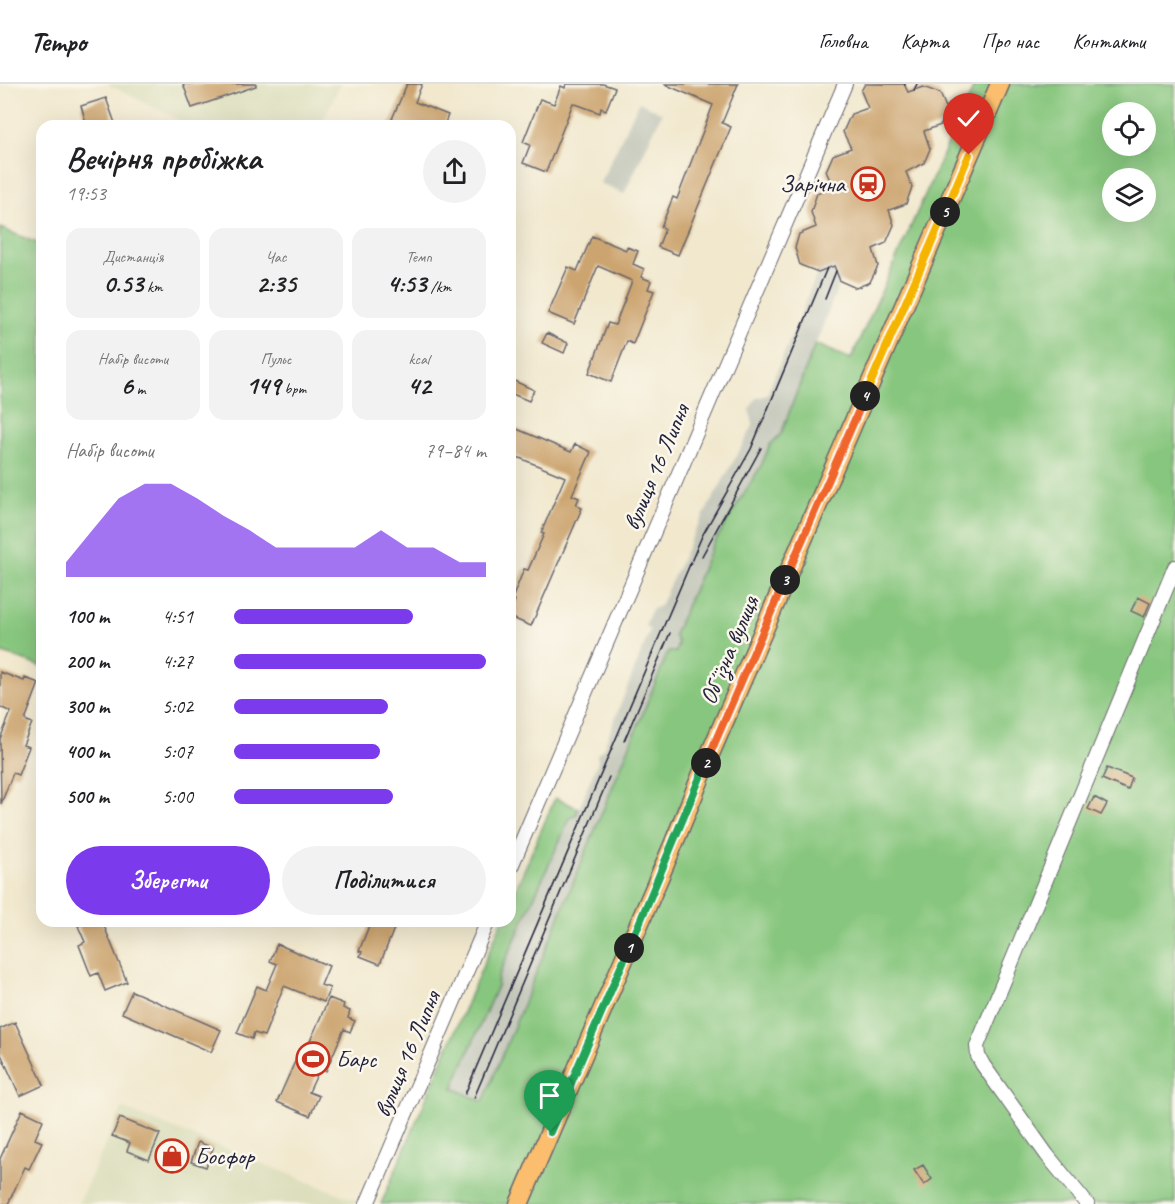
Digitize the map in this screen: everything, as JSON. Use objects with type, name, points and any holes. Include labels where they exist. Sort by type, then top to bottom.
[{"type":"main road","name":"Обʼїзна вулиця","points":[[519,1204],[710,754],[1000,84]]},
{"type":"street","name":"вулиця 16 Липня","points":[[516,855],[844,84]]},
{"type":"street","points":[[1087,1204],[1047,1155],[983,1065],[978,1056],[977,1046],[1175,567]]},
{"type":"street","name":"вулиця 16 Липня","points":[[367,1204],[485,927]]},
{"type":"shaded area","points":[[107,84],[340,84],[324,120],[178,120]]},
{"type":"shaded area","points":[[639,102],[662,113],[624,194],[600,183]]},
{"type":"shaded area","points":[[834,266],[840,281],[781,434],[770,445],[761,466],[712,546],[674,635],[678,643],[676,652],[668,652],[482,1102],[453,1089],[497,986],[498,977],[570,818],[577,814],[598,761],[597,754],[603,749],[650,630],[645,625],[652,609],[660,606],[695,531],[752,428],[749,410],[756,398],[767,395],[818,272]]},
{"type":"shaded area","name":"Босфор","points":[[122,1108],[365,1204],[78,1204]]},
{"type":"green space","points":[[975,84],[1175,84],[1175,1204],[381,1204],[499,927],[516,927],[516,889],[555,798],[578,808],[577,814],[570,818],[498,977],[497,986],[453,1088],[483,1102],[668,652],[676,652],[678,643],[674,635],[712,546],[761,466],[770,445],[781,434],[815,344],[851,359]]},
{"type":"green space","points":[[0,228],[36,243],[36,665],[0,652]]},
{"type":"building","points":[[183,84],[256,84],[256,86],[192,108]]},
{"type":"building","points":[[407,84],[422,84],[415,102],[448,115],[446,120],[392,120]]},
{"type":"building","points":[[566,84],[603,84],[615,88],[606,110],[601,108],[600,113],[573,103],[546,172],[523,163],[530,145],[523,142],[540,99],[554,104],[561,86],[565,88]]},
{"type":"building","points":[[664,84],[738,84],[722,123],[731,127],[678,255],[658,247],[665,229],[661,227],[673,197],[677,199],[713,105]]},
{"type":"building","points":[[865,84],[904,84],[908,92],[923,87],[940,93],[947,110],[941,125],[924,131],[930,149],[924,163],[906,172],[912,187],[906,204],[889,210],[894,225],[886,243],[873,249],[878,266],[870,282],[856,288],[840,281],[834,266],[818,272],[800,265],[795,248],[799,234],[816,227],[811,212],[817,193],[833,187],[826,171],[833,155],[851,148],[843,132],[851,114],[868,108],[861,91]]},
{"type":"building","points":[[106,98],[114,120],[85,120],[81,106]]},
{"type":"building","points":[[592,236],[626,250],[627,247],[638,251],[633,264],[644,269],[641,277],[651,281],[648,289],[654,291],[633,344],[627,341],[611,382],[589,373],[608,323],[615,325],[632,281],[598,266],[574,324],[548,313],[568,267],[577,271]]},
{"type":"building","points":[[547,333],[568,343],[564,353],[542,343]]},
{"type":"building","points":[[516,382],[534,390],[529,401],[516,396]]},
{"type":"building","points":[[516,429],[571,452],[575,444],[591,452],[572,495],[579,498],[576,505],[582,508],[531,626],[516,620],[516,589],[524,569],[528,570],[544,534],[541,533],[565,477],[516,457]]},
{"type":"building","points":[[1138,597],[1150,603],[1144,617],[1131,611]]},
{"type":"building","points":[[0,672],[24,681],[25,678],[36,682],[36,691],[25,720],[32,723],[23,745],[29,747],[18,775],[13,773],[1,804],[0,739],[11,712],[0,707]]},
{"type":"building","points":[[1107,768],[1132,778],[1128,790],[1102,779]]},
{"type":"building","points":[[1094,797],[1107,804],[1101,815],[1088,809]]},
{"type":"building","points":[[78,927],[104,927],[127,982],[105,991],[98,973],[91,976],[79,945],[85,942]]},
{"type":"building","points":[[369,927],[395,927],[380,964],[360,956],[362,952],[359,951]]},
{"type":"building","points":[[277,944],[329,966],[321,985],[330,988],[324,1002],[284,986],[264,1036],[254,1033],[252,1039],[237,1033],[257,986],[266,990],[277,964],[270,961]]},
{"type":"building","points":[[132,991],[221,1030],[211,1052],[122,1013]]},
{"type":"building","name":"Барс","points":[[329,998],[344,1004],[343,1008],[350,1011],[348,1018],[355,1021],[350,1032],[344,1029],[326,1071],[320,1068],[309,1092],[319,1096],[310,1116],[277,1102],[301,1048],[306,1050]]},
{"type":"building","points":[[15,1022],[44,1085],[20,1096],[0,1052],[0,1029]]},
{"type":"building","points":[[22,1110],[43,1120],[35,1139],[42,1142],[29,1169],[25,1167],[8,1204],[0,1204],[0,1159]]},
{"type":"building","points":[[120,1118],[160,1134],[149,1160],[127,1151],[130,1143],[112,1136]]},
{"type":"building","points":[[198,1142],[213,1148],[206,1167],[191,1162]]},
{"type":"building","points":[[923,1165],[932,1179],[924,1185],[914,1170]]},
{"type":"tram line","points":[[914,90],[917,84]]},
{"type":"tram line","points":[[465,1094],[702,536],[751,449],[827,268]]},
{"type":"tram line","points":[[825,299],[836,271]]},
{"type":"tram line","points":[[702,556],[761,448]]},
{"type":"tram line","points":[[624,741],[670,633]]},
{"type":"tram line","points":[[474,1098],[609,777]]},
{"type":"place","name":"Зарічна","points":[[868,184]]},
{"type":"place","name":"Барс","points":[[313,1059]]},
{"type":"place","name":"Босфор","points":[[172,1156]]},
{"type":"route","points":[[550,1132],[710,754],[969,155]]}]
